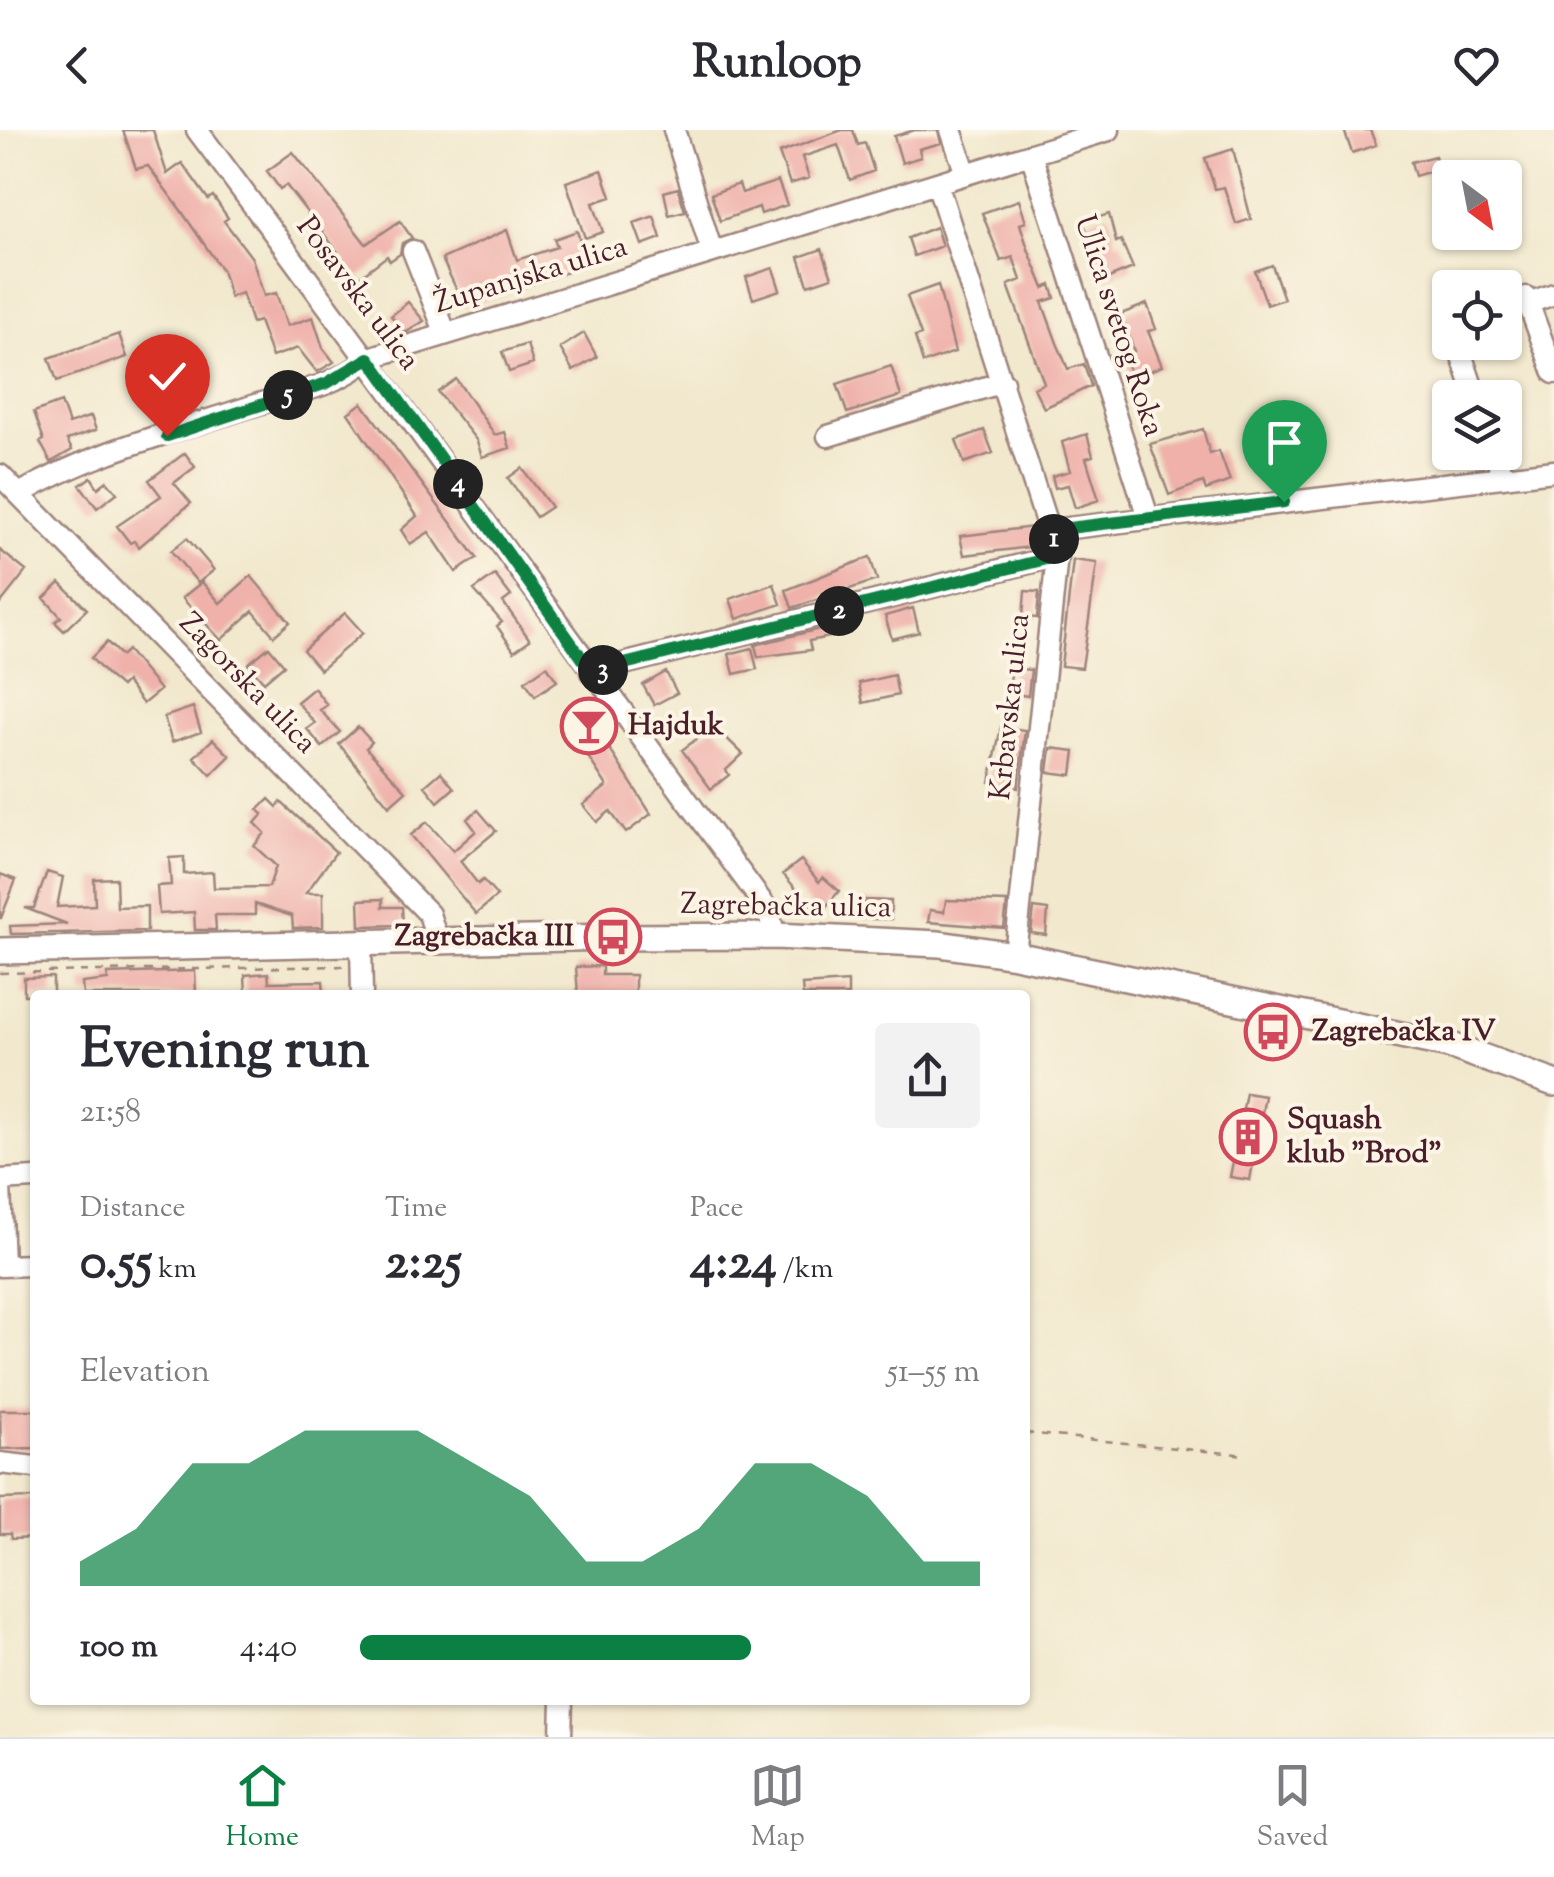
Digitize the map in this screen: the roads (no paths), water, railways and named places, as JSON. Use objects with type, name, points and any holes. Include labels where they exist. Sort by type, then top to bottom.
[{"type":"main road","name":"Zagrebačka ulica","points":[[0,951],[361,955],[438,942],[775,936],[939,944],[1015,955],[1449,1045],[1554,1083]]},
{"type":"street","name":"Posavska ulica","points":[[197,130],[369,358],[592,672],[768,910],[775,936]]},
{"type":"street","points":[[674,130],[712,252]]},
{"type":"street","points":[[952,130],[966,174]]},
{"type":"street","name":"Županjska ulica","points":[[19,494],[91,456],[167,436],[327,383],[369,358],[1101,131]]},
{"type":"street","name":"Ulica svetog Roka","points":[[1031,154],[1148,517]]},
{"type":"street","name":"Krbavska ulica","points":[[937,183],[1058,556],[1015,955]]},
{"type":"street","points":[[413,251],[446,334]]},
{"type":"street","points":[[1528,303],[1554,294]]},
{"type":"street","points":[[1522,298],[1526,297],[1554,374]]},
{"type":"street","points":[[828,436],[1003,382]]},
{"type":"street","points":[[1500,470],[1503,477]]},
{"type":"street","points":[[1052,530],[1554,471]]},
{"type":"street","name":"Zagorska ulica","points":[[0,474],[429,914],[438,942]]},
{"type":"street","points":[[592,672],[1058,556]]},
{"type":"street","points":[[361,955],[362,990]]},
{"type":"street","points":[[30,1179],[0,1182],[2,1266],[30,1265]]},
{"type":"street","points":[[0,1463],[30,1467]]},
{"type":"street","points":[[561,1737],[562,1705]]},
{"type":"place","name":"Hajduk","points":[[589,726]]},
{"type":"place","name":"Zagrebačka III","points":[[613,937]]},
{"type":"place","name":"Zagrebačka IV","points":[[1273,1032]]},
{"type":"place","name":"Squash klub \"Brod\"","points":[[1248,1137]]}]
